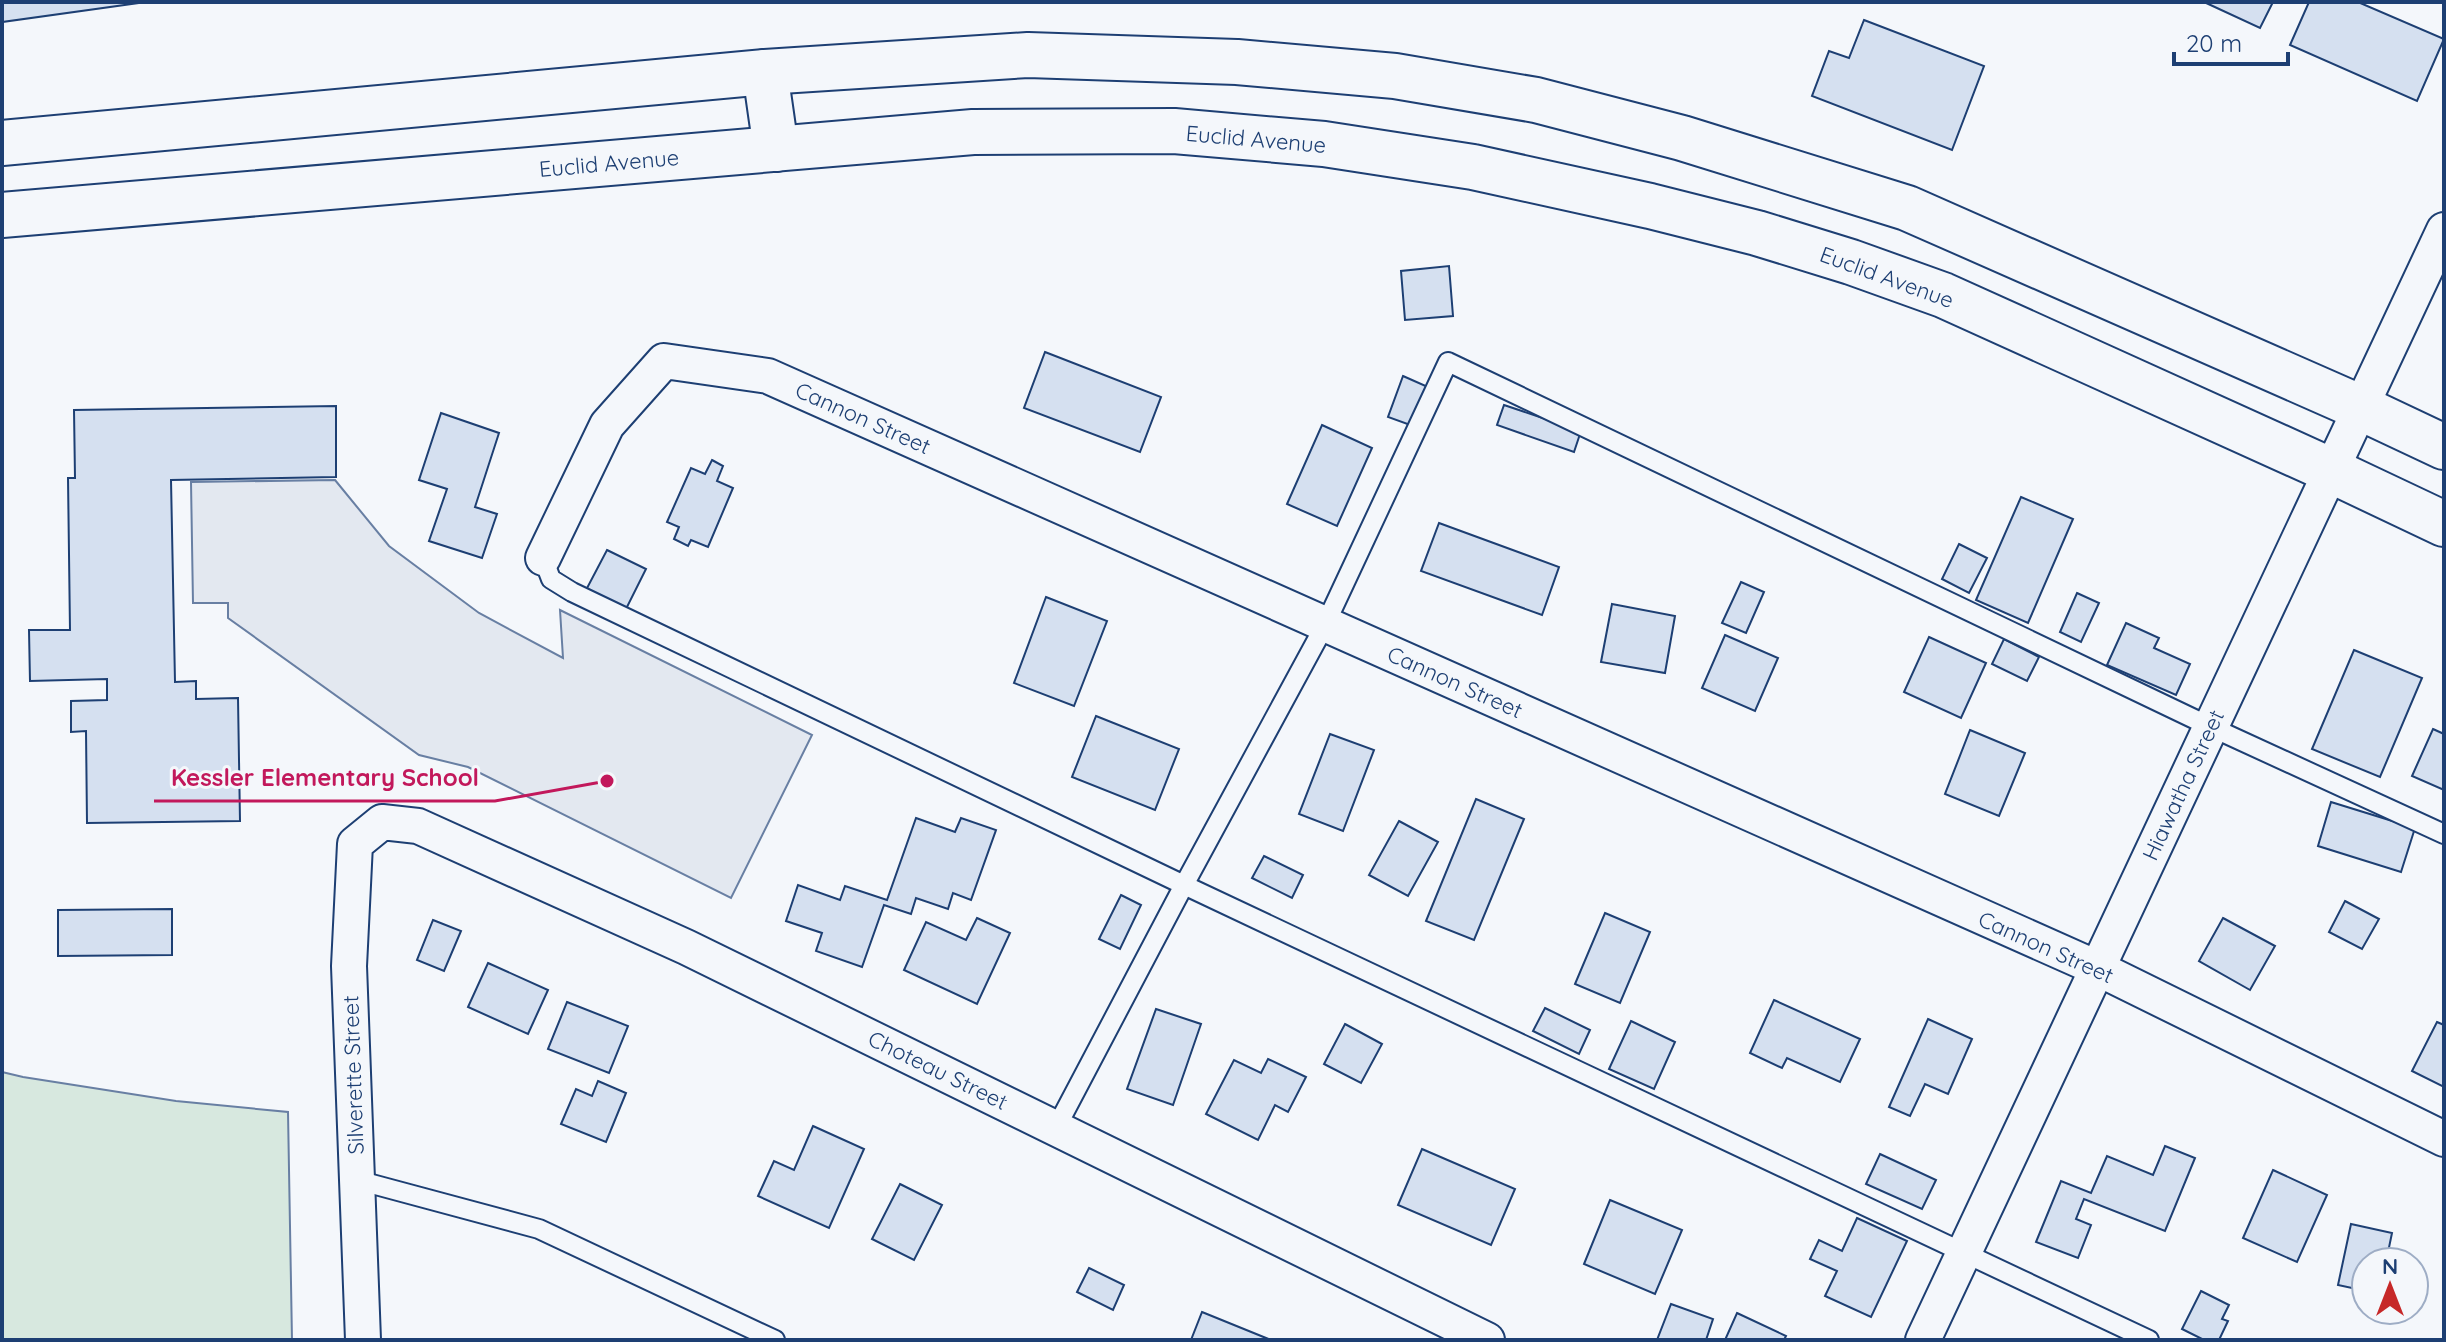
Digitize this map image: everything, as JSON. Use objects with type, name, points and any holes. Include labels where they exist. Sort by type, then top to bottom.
[{"type":"highway","points":[[2,143],[765,72],[1028,55],[1222,61],[1395,76],[1536,100],[1682,138],[1907,208],[2444,447]]},
{"type":"highway","points":[[765,72],[776,149]]},
{"type":"highway","name":"Euclid Avenue","points":[[2,215],[973,132],[1174,131],[1324,144],[1473,167],[1711,221],[1851,262],[1943,295],[2444,524]]},
{"type":"street","name":"Hiawatha Street","points":[[1923,1340],[2444,230]]},
{"type":"street","name":"Cannon Street","points":[[543,558],[607,425],[664,361],[768,376],[2097,968],[2444,1139]]},
{"type":"street","name":"Choteau Street","points":[[382,822],[418,826],[686,947],[1487,1340]]},
{"type":"street","name":"Silverette Street","points":[[363,1340],[349,966],[355,844],[382,822]]},
{"type":"lane","points":[[1056,1128],[1325,625],[1448,362],[2211,727],[2444,834]]},
{"type":"lane","points":[[543,558],[551,579],[572,592],[1184,885],[2149,1340]]},
{"type":"lane","points":[[357,1180],[539,1229],[775,1340]]},
{"type":"shaded area","points":[[335,480],[389,546],[479,613],[563,658],[560,610],[812,735],[731,898],[468,767],[419,755],[228,618],[228,603],[193,603],[191,482]]},
{"type":"shaded area","points":[[2,1072],[176,1101],[288,1112],[292,1340],[2,1340]]},
{"type":"building","points":[[2,2],[146,2],[2,22]]},
{"type":"building","points":[[2204,2],[2273,2],[2260,28]]},
{"type":"building","points":[[2309,2],[2358,2],[2444,39],[2417,101],[2290,45]]},
{"type":"building","points":[[1864,20],[1984,66],[1952,150],[1812,96],[1829,51],[1849,58]]},
{"type":"building","points":[[1449,266],[1453,316],[1405,320],[1401,271]]},
{"type":"building","points":[[1045,352],[1161,397],[1140,452],[1024,408]]},
{"type":"building","points":[[1403,376],[1428,387],[1413,426],[1388,417]]},
{"type":"building","points":[[1504,405],[1581,431],[1574,452],[1497,425]]},
{"type":"building","points":[[336,406],[336,477],[171,480],[175,682],[196,681],[196,699],[238,698],[240,821],[87,823],[86,731],[71,732],[71,701],[107,700],[107,679],[30,681],[29,630],[70,630],[68,478],[75,478],[74,410]]},
{"type":"building","points":[[441,413],[499,433],[475,507],[497,514],[482,558],[429,541],[447,489],[419,480]]},
{"type":"building","points":[[1322,425],[1372,448],[1337,526],[1287,504]]},
{"type":"building","points":[[712,460],[723,466],[717,481],[733,488],[708,547],[691,540],[688,546],[674,539],[679,527],[667,522],[691,468],[705,474]]},
{"type":"building","points":[[2021,497],[2073,519],[2028,623],[1976,600]]},
{"type":"building","points":[[1439,523],[1559,567],[1542,615],[1421,571]]},
{"type":"building","points":[[1959,544],[1987,558],[1969,593],[1942,579]]},
{"type":"building","points":[[607,550],[646,569],[626,609],[586,590]]},
{"type":"building","points":[[1741,582],[1764,592],[1746,633],[1722,623]]},
{"type":"building","points":[[2077,593],[2099,603],[2081,642],[2060,632]]},
{"type":"building","points":[[1046,597],[1107,621],[1074,706],[1014,683]]},
{"type":"building","points":[[1612,604],[1675,616],[1665,673],[1601,662]]},
{"type":"building","points":[[2126,623],[2159,638],[2154,648],[2190,664],[2176,695],[2107,665]]},
{"type":"building","points":[[1725,635],[1778,658],[1755,711],[1702,688]]},
{"type":"building","points":[[1929,637],[1986,663],[1961,718],[1904,692]]},
{"type":"building","points":[[2004,639],[2039,657],[2027,681],[1992,664]]},
{"type":"building","points":[[2354,650],[2422,678],[2380,777],[2312,749]]},
{"type":"building","points":[[1096,716],[1179,749],[1155,810],[1072,777]]},
{"type":"building","points":[[2433,729],[2444,734],[2444,790],[2412,776]]},
{"type":"building","points":[[1970,730],[2025,753],[1999,816],[1945,794]]},
{"type":"building","points":[[1330,734],[1374,750],[1343,831],[1299,814]]},
{"type":"building","points":[[1476,799],[1524,819],[1474,940],[1426,921]]},
{"type":"building","points":[[2331,802],[2415,828],[2401,872],[2318,846]]},
{"type":"building","points":[[916,818],[955,832],[961,818],[996,830],[971,900],[953,893],[948,909],[916,898],[911,914],[884,905],[862,967],[816,951],[822,933],[786,921],[798,885],[840,900],[845,886],[887,900]]},
{"type":"building","points":[[1399,821],[1438,842],[1408,896],[1369,875]]},
{"type":"building","points":[[1264,856],[1303,875],[1292,898],[1252,878]]},
{"type":"building","points":[[1121,895],[1141,905],[1120,949],[1099,939]]},
{"type":"building","points":[[2345,901],[2379,919],[2362,949],[2329,932]]},
{"type":"building","points":[[172,909],[172,955],[58,956],[58,910]]},
{"type":"building","points":[[1605,913],[1650,932],[1620,1003],[1575,984]]},
{"type":"building","points":[[977,918],[1010,933],[977,1004],[904,970],[926,922],[966,940]]},
{"type":"building","points":[[2223,918],[2275,946],[2250,990],[2199,961]]},
{"type":"building","points":[[433,920],[461,931],[444,971],[417,960]]},
{"type":"building","points":[[488,963],[548,990],[528,1034],[468,1007]]},
{"type":"building","points":[[1774,1000],[1860,1039],[1840,1082],[1787,1058],[1782,1068],[1750,1053]]},
{"type":"building","points":[[567,1002],[628,1026],[609,1073],[548,1049]]},
{"type":"building","points":[[1545,1008],[1590,1030],[1579,1054],[1533,1031]]},
{"type":"building","points":[[1156,1009],[1201,1024],[1173,1105],[1127,1089]]},
{"type":"building","points":[[1928,1019],[1972,1039],[1948,1094],[1925,1084],[1910,1116],[1889,1107]]},
{"type":"building","points":[[1631,1021],[1675,1042],[1654,1089],[1609,1069]]},
{"type":"building","points":[[2437,1022],[2444,1025],[2444,1087],[2412,1071]]},
{"type":"building","points":[[1345,1024],[1382,1044],[1361,1083],[1324,1064]]},
{"type":"building","points":[[1268,1059],[1306,1077],[1288,1112],[1275,1105],[1258,1140],[1206,1114],[1234,1060],[1261,1073]]},
{"type":"building","points":[[598,1081],[626,1093],[606,1142],[561,1124],[576,1089],[592,1096]]},
{"type":"building","points":[[813,1126],[864,1149],[829,1228],[758,1196],[774,1161],[794,1170]]},
{"type":"building","points":[[2165,1146],[2195,1158],[2165,1231],[2084,1199],[2076,1219],[2091,1225],[2078,1258],[2036,1242],[2061,1181],[2091,1193],[2107,1156],[2153,1175]]},
{"type":"building","points":[[1422,1149],[1515,1189],[1491,1245],[1398,1205]]},
{"type":"building","points":[[1880,1154],[1936,1180],[1922,1209],[1866,1184]]},
{"type":"building","points":[[2273,1170],[2327,1195],[2297,1262],[2243,1238]]},
{"type":"building","points":[[900,1184],[942,1205],[914,1260],[872,1239]]},
{"type":"building","points":[[1610,1200],[1682,1230],[1655,1294],[1584,1264]]},
{"type":"building","points":[[1857,1218],[1907,1241],[1871,1317],[1825,1296],[1837,1271],[1810,1259],[1819,1240],[1842,1251]]},
{"type":"building","points":[[2351,1224],[2392,1233],[2389,1246],[2350,1246],[2350,1288],[2338,1285]]},
{"type":"building","points":[[1089,1268],[1124,1285],[1113,1310],[1077,1292]]},
{"type":"building","points":[[2201,1291],[2229,1305],[2222,1319],[2228,1321],[2219,1340],[2204,1340],[2182,1329]]},
{"type":"building","points":[[1671,1304],[1713,1319],[1706,1340],[1657,1340]]},
{"type":"building","points":[[1202,1312],[1271,1340],[1191,1340]]},
{"type":"building","points":[[1737,1313],[1786,1336],[1784,1340],[1725,1340]]},
{"type":"place","name":"Kessler Elementary School","points":[[607,781]]}]
